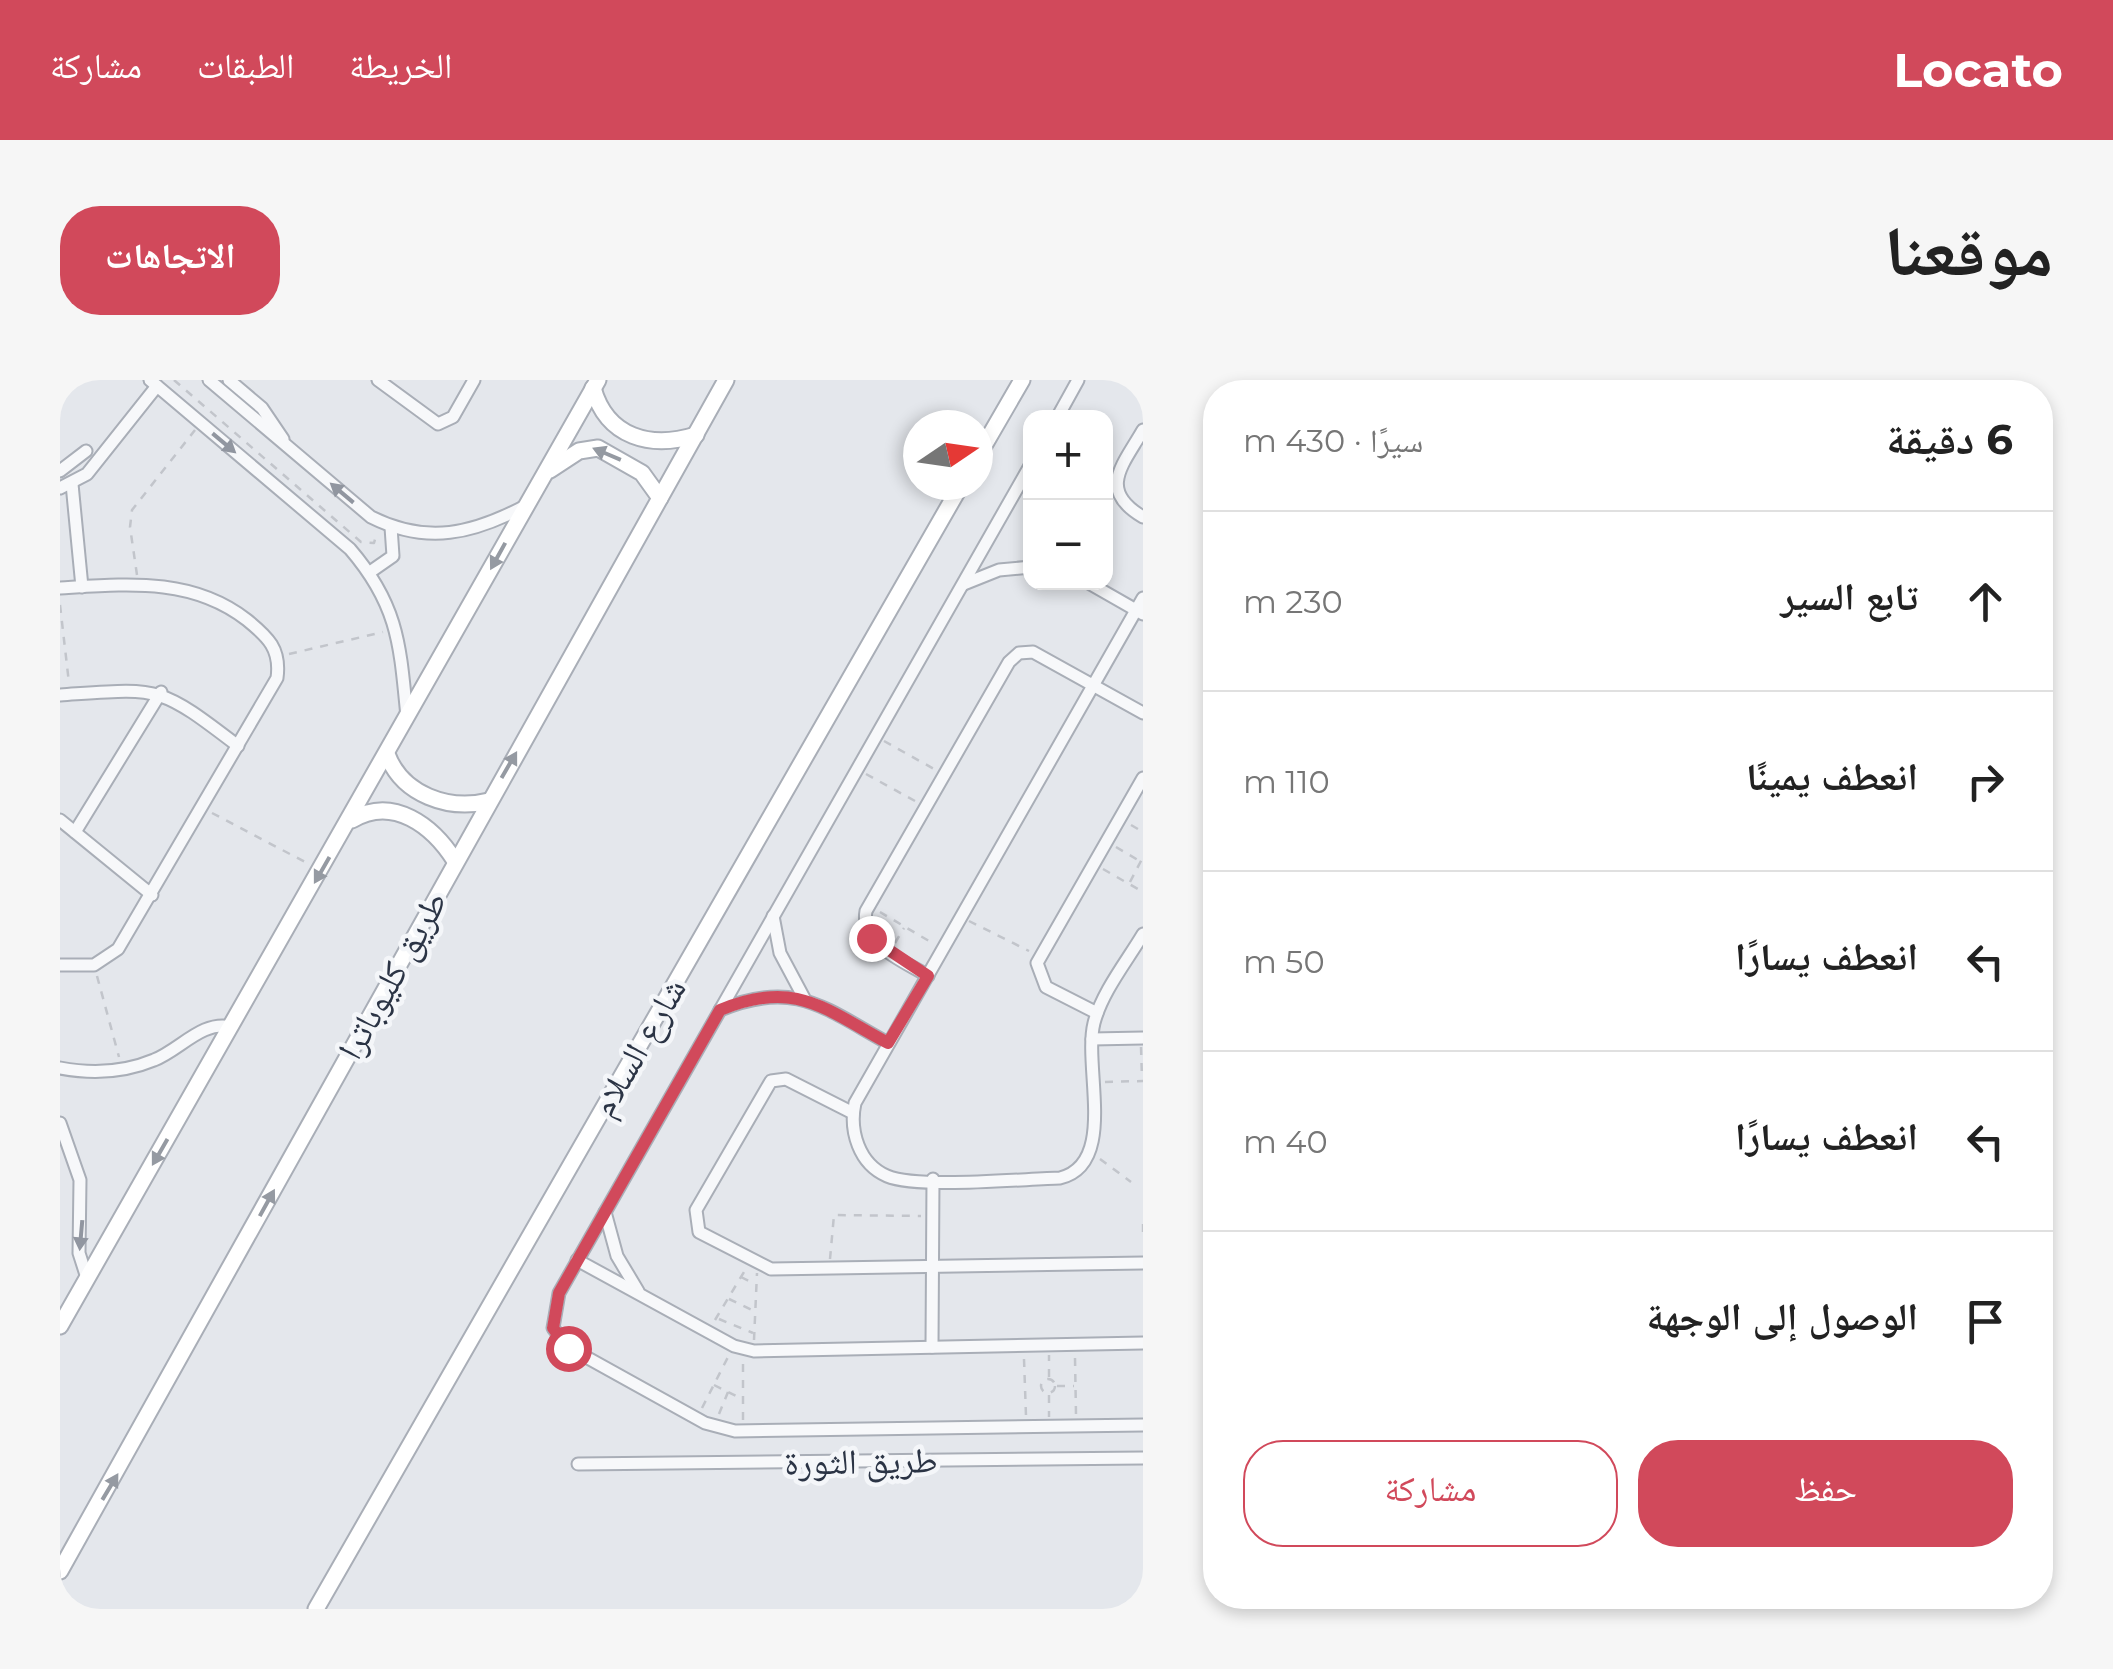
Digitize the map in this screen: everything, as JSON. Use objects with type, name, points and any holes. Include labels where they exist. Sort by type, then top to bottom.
[{"type":"main road","name":"طريق كليوباترا","points":[[60,1571],[726,380]]},
{"type":"main road","points":[[993,430],[1022,380]]},
{"type":"main road","points":[[596,384],[612,421],[644,440],[665,444],[696,435]]},
{"type":"main road","points":[[60,1326],[596,384]]},
{"type":"main road","points":[[545,473],[579,451],[598,448],[642,473],[660,498]]},
{"type":"main road","name":"شارع السلام","points":[[316,1609],[952,500]]},
{"type":"main road","points":[[387,754],[405,782],[437,800],[463,806],[488,801]]},
{"type":"main road","points":[[349,821],[370,811],[402,813],[431,831],[455,861]]},
{"type":"street","points":[[209,380],[370,517],[391,527],[417,534],[457,533],[527,505]]},
{"type":"street","points":[[229,380],[262,408],[288,447]]},
{"type":"street","points":[[378,380],[438,424],[453,417],[474,380]]},
{"type":"street","points":[[1061,410],[1078,380]]},
{"type":"street","points":[[82,587],[66,486],[94,467],[153,383],[350,549],[370,572],[398,628],[408,718]]},
{"type":"street","points":[[1143,430],[1120,469],[1116,488],[1124,504],[1143,517]]},
{"type":"street","points":[[60,471],[86,451]]},
{"type":"street","points":[[1023,477],[578,1260],[556,1302],[552,1320],[556,1336],[568,1348],[697,1418],[743,1432],[1143,1425]]},
{"type":"street","points":[[370,572],[393,556],[391,527]]},
{"type":"street","points":[[964,584],[1000,570],[1023,568]]},
{"type":"street","points":[[60,588],[172,586],[224,602],[270,638],[278,657],[278,678],[118,949],[94,965],[60,965]]},
{"type":"street","points":[[1101,590],[1140,612]]},
{"type":"street","points":[[1143,598],[1140,612],[888,1043],[853,1113],[854,1137],[876,1170],[901,1180],[1060,1178],[1076,1173],[1091,1153],[1092,1039],[1097,1013],[1143,934]]},
{"type":"street","points":[[928,976],[867,932],[864,918],[1009,662],[1019,653],[1033,652],[1143,713]]},
{"type":"street","points":[[65,694],[161,692],[238,746]]},
{"type":"street","points":[[74,832],[161,692]]},
{"type":"street","points":[[1097,1013],[1046,987],[1037,971],[1039,957],[1143,778]]},
{"type":"street","points":[[60,820],[152,895]]},
{"type":"street","points":[[773,916],[780,954],[804,998]]},
{"type":"street","points":[[720,1010],[767,997],[804,998],[888,1043]]},
{"type":"street","points":[[60,1068],[122,1070],[163,1056],[210,1026],[231,1027]]},
{"type":"street","points":[[1092,1039],[1142,1038]]},
{"type":"street","points":[[853,1113],[786,1079],[776,1078],[767,1085],[695,1218],[704,1236],[754,1263],[830,1268],[1143,1264]]},
{"type":"street","points":[[60,1123],[80,1180],[79,1253],[87,1278]]},
{"type":"street","points":[[932,1348],[933,1180]]},
{"type":"street","points":[[605,1212],[617,1256],[640,1295]]},
{"type":"street","points":[[578,1260],[744,1349],[1143,1343]]},
{"type":"street","name":"طريق الثورة","points":[[578,1464],[1143,1458]]},
{"type":"path","points":[[60,400],[77,380]]},
{"type":"path","points":[[174,380],[361,542],[376,541],[372,528]]},
{"type":"path","points":[[139,586],[129,518],[224,393]]},
{"type":"path","points":[[60,605],[65,694]]},
{"type":"path","points":[[278,657],[398,628]]},
{"type":"path","points":[[876,736],[944,774]]},
{"type":"path","points":[[857,769],[926,807]]},
{"type":"path","points":[[202,807],[322,870]]},
{"type":"path","points":[[1120,818],[1143,832]]},
{"type":"path","points":[[1106,842],[1142,861],[1129,884]]},
{"type":"path","points":[[1093,864],[1143,892]]},
{"type":"path","points":[[869,905],[943,950]]},
{"type":"path","points":[[962,917],[1039,957]]},
{"type":"path","points":[[890,952],[905,927]]},
{"type":"path","points":[[94,965],[122,1070]]},
{"type":"path","points":[[1093,1082],[1142,1081],[1142,1038]]},
{"type":"path","points":[[1091,1153],[1132,1182]]},
{"type":"path","points":[[830,1268],[834,1215],[932,1216]]},
{"type":"path","points":[[1143,1224],[1143,1233]]},
{"type":"path","points":[[708,1332],[741,1277],[754,1263]]},
{"type":"path","points":[[697,1418],[714,1385],[754,1334],[754,1263]]},
{"type":"path","points":[[741,1277],[756,1284]]},
{"type":"path","points":[[728,1298],[755,1312]]},
{"type":"path","points":[[716,1318],[754,1334]]},
{"type":"path","points":[[1074,1344],[1077,1426]]},
{"type":"path","points":[[1050,1345],[1049,1378],[1056,1386]]},
{"type":"path","points":[[1024,1346],[1026,1428]]},
{"type":"path","points":[[743,1432],[744,1349]]},
{"type":"path","points":[[1041,1386],[1049,1378]]},
{"type":"path","points":[[714,1385],[744,1400]]},
{"type":"path","points":[[1025,1386],[1041,1386],[1049,1393]]},
{"type":"path","points":[[1049,1427],[1049,1393],[1056,1386],[1076,1386]]},
{"type":"path","points":[[714,1426],[728,1392]]},
{"type":"route","points":[[568,1348],[553,1328],[559,1293],[720,1010],[767,997],[804,998],[888,1043],[928,976],[871,938]]}]
